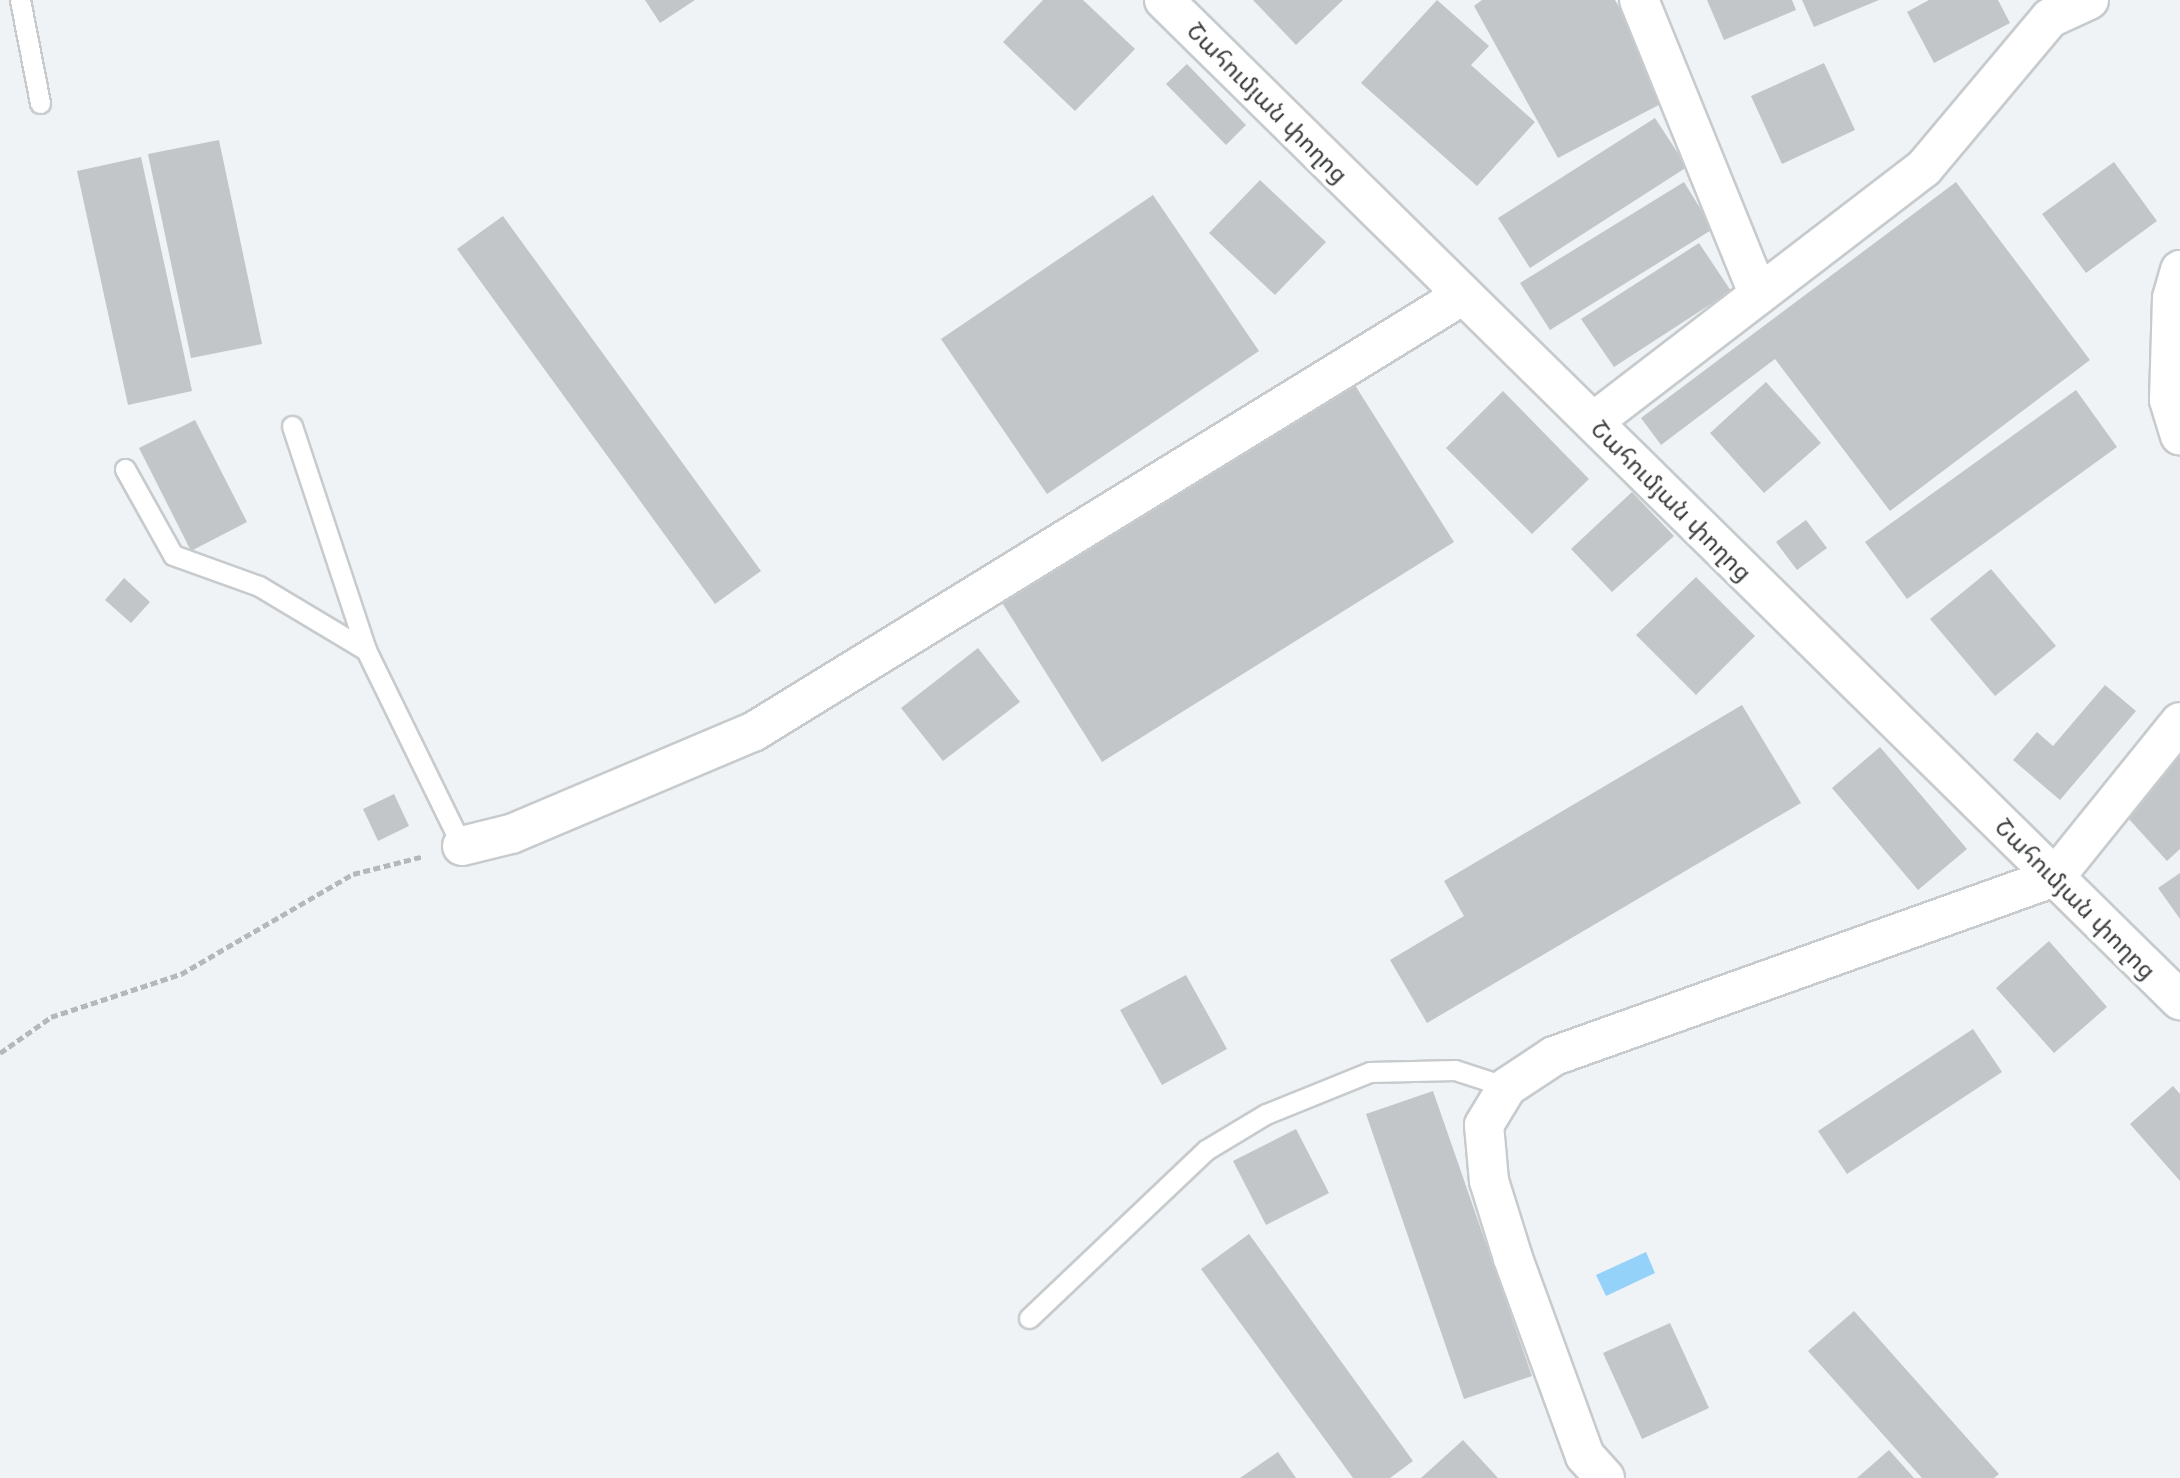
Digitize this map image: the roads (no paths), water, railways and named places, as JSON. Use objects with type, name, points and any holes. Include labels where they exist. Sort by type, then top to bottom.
[{"type":"street","name":"Շահումյան փողոց","points":[[1164,0],[2180,1000]]},
{"type":"street","points":[[1639,0],[1759,295]]},
{"type":"street","points":[[1593,422],[1924,168],[2050,18],[2090,0]]},
{"type":"street","points":[[2180,270],[2172,298],[2169,400],[2180,435]]},
{"type":"street","points":[[462,846],[511,834],[753,732],[1464,295]]},
{"type":"street","points":[[1605,1478],[1585,1456],[1513,1258],[1489,1181],[1484,1125],[1507,1087],[1554,1056],[2055,877],[2180,722]]},
{"type":"lane","points":[[20,0],[40,103]]},
{"type":"lane","points":[[292,426],[366,650],[462,846]]},
{"type":"lane","points":[[125,469],[173,555],[259,586],[366,650]]},
{"type":"lane","points":[[1029,1318],[1206,1150],[1266,1114],[1370,1072],[1455,1070],[1507,1087]]},
{"type":"water","points":[[1646,1252],[1655,1273],[1606,1296],[1596,1275]]}]
